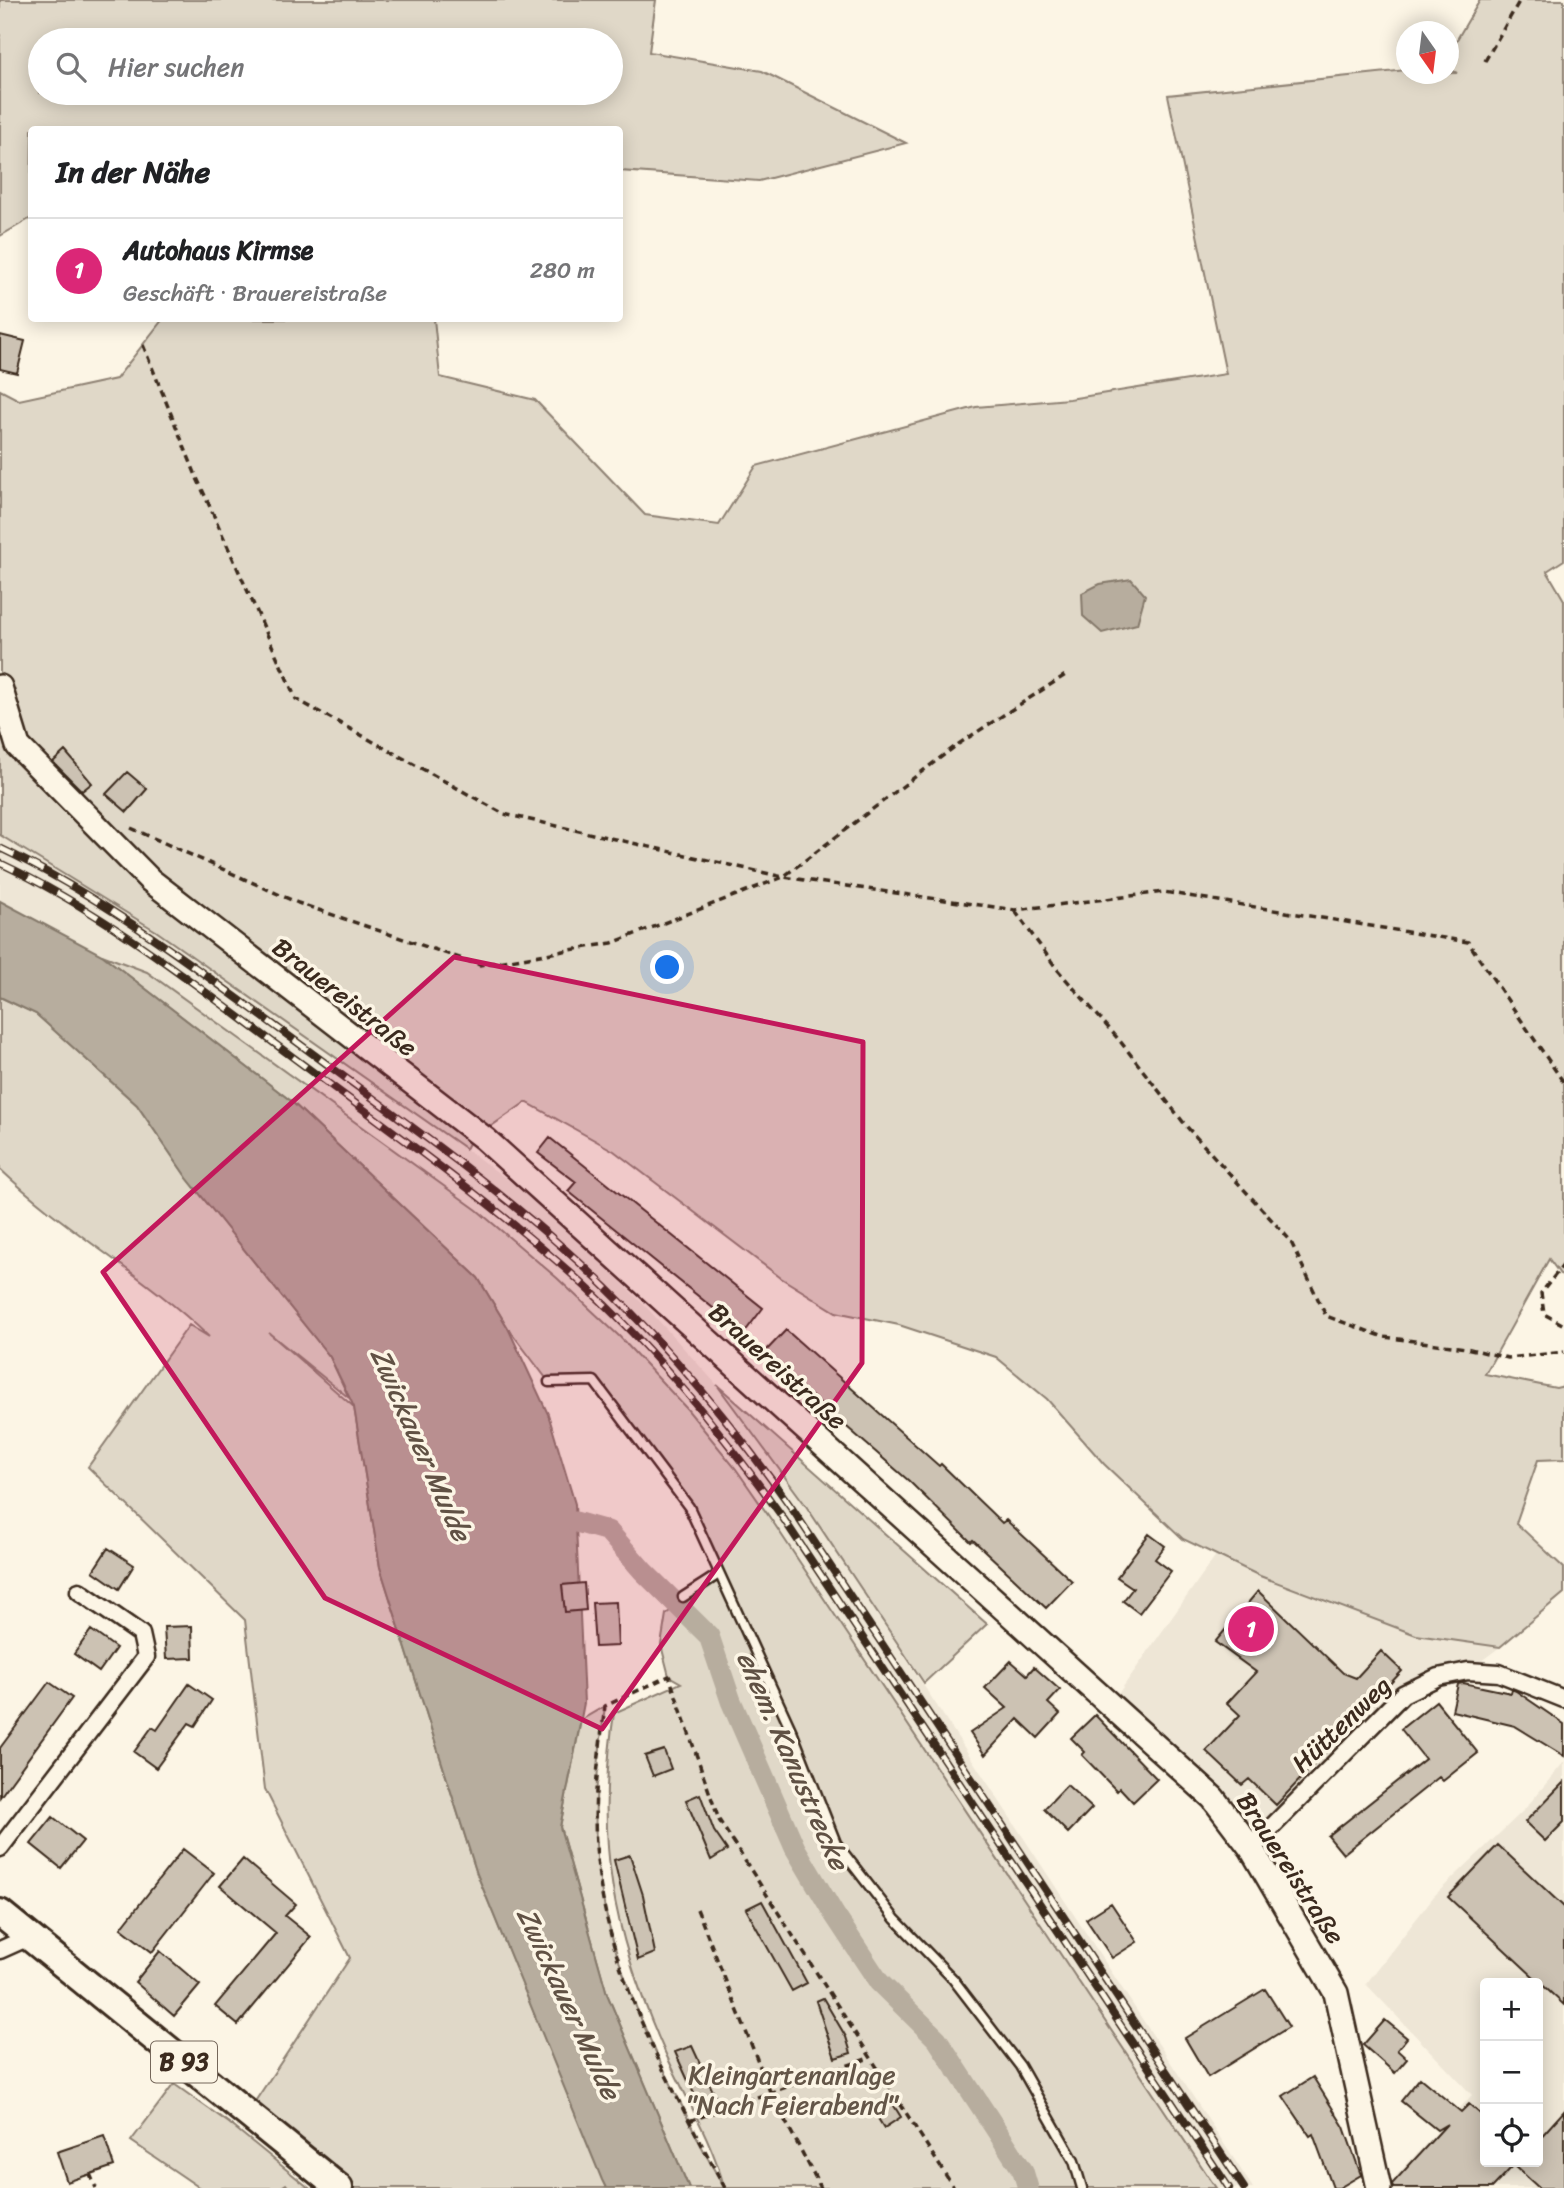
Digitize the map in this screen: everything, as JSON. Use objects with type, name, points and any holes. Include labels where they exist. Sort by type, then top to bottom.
[{"type":"main road","name":"B 93","points":[[0,1913],[339,2188]]},
{"type":"street","name":"Brauereistraße","points":[[0,687],[18,746],[150,880],[485,1139],[1213,1798],[1251,1848],[1336,1993],[1379,2188]]},
{"type":"street","points":[[0,1848],[146,1657],[141,1634],[79,1591]]},
{"type":"street","name":"Hüttenweg","points":[[1251,1848],[1403,1693],[1438,1677],[1468,1671],[1499,1674],[1564,1699]]},
{"type":"street","points":[[0,1950],[29,1937]]},
{"type":"lane","points":[[549,1382],[594,1381],[689,1507],[793,1734],[836,1843],[895,1919],[953,1979],[1020,2066],[1074,2161],[1082,2188]]},
{"type":"lane","points":[[683,1597],[719,1574]]},
{"type":"path","points":[[1485,61],[1520,0]]},
{"type":"path","points":[[143,345],[197,478],[296,699],[504,814],[783,877],[1015,909],[1164,892],[1468,942],[1564,1083]]},
{"type":"path","points":[[108,839],[128,827],[298,904],[480,965],[612,943],[783,877],[957,745],[1067,674]]},
{"type":"path","points":[[1015,909],[1057,969],[1121,1041],[1186,1127],[1290,1240],[1326,1316],[1384,1337],[1466,1348],[1508,1358],[1564,1352]]},
{"type":"path","points":[[1564,1264],[1541,1293],[1544,1314],[1564,1325]]},
{"type":"path","points":[[724,2188],[656,2055],[618,1961],[603,1896],[596,1845],[597,1763],[605,1706],[669,1676],[719,1820],[954,2188]]},
{"type":"path","points":[[698,1909],[771,2094],[821,2188]]},
{"type":"path","points":[[689,2121],[870,2057]]},
{"type":"path","points":[[90,2174],[96,2188]]},
{"type":"highlighted area","points":[[454,957],[863,1042],[862,1363],[602,1729],[325,1598],[103,1272]]},
{"type":"shaded area","points":[[0,835],[156,931],[466,1149],[516,1186],[588,1249],[648,1309],[717,1385],[804,1503],[1253,2188],[1216,2188],[775,1525],[736,1469],[687,1409],[619,1336],[477,1210],[147,972],[102,955],[0,900]]},
{"type":"shaded area","points":[[1216,1555],[1260,1576],[1416,1635],[1500,1647],[1468,1671],[1403,1694],[1251,1848],[1111,1704]]},
{"type":"shaded area","points":[[1564,1762],[1564,2188],[1394,2188],[1394,2178],[1472,2095],[1366,1984],[1434,1896],[1524,1810]]},
{"type":"green space","points":[[0,0],[656,0],[649,52],[762,71],[906,143],[759,181],[623,171],[623,126],[28,126],[28,220],[0,236]]},
{"type":"green space","points":[[1480,0],[1564,0],[1564,560],[1547,571],[1564,600],[1564,1275],[1560,1274],[1549,1259],[1485,1374],[1556,1388],[1564,1386],[1564,1459],[1538,1460],[1516,1523],[1564,1568],[1564,1593],[1500,1647],[1416,1635],[1260,1576],[1183,1539],[1104,1464],[1047,1399],[996,1357],[899,1325],[836,1312],[781,1278],[614,1151],[526,1102],[470,1141],[466,1149],[156,931],[0,835],[0,390],[19,400],[116,379],[161,322],[434,322],[440,377],[535,400],[645,515],[719,525],[756,466],[976,407],[1069,399],[1226,374],[1168,95],[1396,71],[1396,84],[1459,84],[1459,36]]},
{"type":"green space","name":"Kleingartenanlage \"Nach Feierabend\"","points":[[102,955],[147,972],[477,1210],[557,1278],[619,1336],[687,1409],[736,1469],[775,1525],[1216,2188],[689,2188],[607,1994],[560,1827],[581,1720],[605,1706],[598,1775],[596,1844],[606,1913],[625,1980],[638,2012],[697,2137],[724,2186],[705,2134],[646,2007],[632,1966],[612,1885],[608,1845],[606,1803],[614,1713],[681,1683],[669,1676],[661,1645],[666,1614],[719,1574],[689,1507],[594,1381],[549,1382],[508,1328],[478,1278],[291,1101]]},
{"type":"green space","points":[[0,997],[36,1014],[137,1105],[187,1178],[330,1357],[349,1398],[269,1333],[354,1407],[380,1567],[477,1874],[606,2188],[354,2188],[252,2106],[350,1958],[265,1789],[245,1620],[88,1467],[189,1325],[209,1337],[158,1293],[51,1213],[0,1169]]},
{"type":"green space","points":[[717,1385],[987,1624],[924,1683],[804,1503]]},
{"type":"green space","points":[[174,2084],[229,2123],[309,2188],[289,2188],[286,2184],[280,2188],[200,2188],[131,2141]]},
{"type":"water","points":[[1131,579],[1145,595],[1137,624],[1102,633],[1083,616],[1082,593],[1100,584]]},
{"type":"water","name":"Zwickauer Mulde","points":[[0,901],[102,955],[291,1101],[478,1278],[508,1328],[548,1414],[575,1504],[584,1703],[560,1827],[607,1994],[689,2188],[606,2188],[602,2180],[477,1874],[380,1567],[354,1407],[330,1357],[187,1178],[137,1105],[36,1014],[0,997]]},
{"type":"building","points":[[0,335],[25,341],[17,373],[0,369]]},
{"type":"building","points":[[65,751],[92,783],[82,791],[53,762]]},
{"type":"building","points":[[127,772],[147,789],[127,812],[106,794]]},
{"type":"building","points":[[550,1138],[763,1308],[744,1333],[568,1191],[576,1182],[538,1153]]},
{"type":"building","points":[[786,1330],[939,1466],[941,1464],[1002,1523],[1006,1520],[1072,1581],[1046,1608],[973,1540],[971,1542],[909,1481],[763,1354]]},
{"type":"building","points":[[1149,1534],[1165,1546],[1155,1559],[1171,1571],[1139,1613],[1123,1601],[1133,1588],[1117,1577]]},
{"type":"building","points":[[108,1548],[134,1565],[119,1589],[93,1571]]},
{"type":"building","points":[[584,1583],[586,1610],[565,1612],[562,1585]]},
{"type":"building","points":[[1258,1591],[1343,1673],[1356,1678],[1381,1651],[1402,1671],[1276,1805],[1249,1779],[1242,1785],[1206,1751],[1240,1715],[1227,1703],[1256,1672],[1215,1642]]},
{"type":"building","points":[[616,1602],[618,1646],[595,1647],[592,1603]]},
{"type":"building","points":[[192,1626],[193,1658],[166,1659],[164,1627]]},
{"type":"building","points":[[91,1630],[116,1648],[99,1672],[74,1654]]},
{"type":"building","points":[[1011,1661],[1027,1675],[1034,1667],[1060,1690],[1048,1703],[1060,1714],[1038,1738],[1018,1719],[985,1755],[970,1733],[1007,1708],[985,1688]]},
{"type":"building","points":[[49,1682],[72,1698],[0,1797],[0,1748]]},
{"type":"building","points":[[189,1684],[212,1700],[195,1726],[189,1723],[156,1768],[134,1752],[152,1727],[157,1730]]},
{"type":"building","points":[[1458,1684],[1511,1693],[1512,1689],[1564,1724],[1564,1756],[1515,1726],[1452,1711]]},
{"type":"building","points":[[1436,1701],[1478,1753],[1443,1781],[1439,1777],[1343,1854],[1328,1836],[1425,1759],[1401,1729]]},
{"type":"building","points":[[1095,1715],[1157,1779],[1133,1802],[1120,1788],[1117,1791],[1082,1755],[1085,1752],[1071,1738]]},
{"type":"building","points":[[664,1750],[671,1769],[653,1776],[645,1756]]},
{"type":"building","points":[[1564,1782],[1564,1822],[1545,1841],[1525,1822]]},
{"type":"building","points":[[1067,1785],[1092,1808],[1068,1833],[1044,1809]]},
{"type":"building","points":[[700,1794],[714,1831],[727,1850],[711,1860],[686,1800]]},
{"type":"building","points":[[53,1817],[83,1841],[61,1868],[31,1844]]},
{"type":"building","points":[[1498,1845],[1564,1907],[1564,2005],[1543,1985],[1543,1978],[1535,1978],[1448,1897]]},
{"type":"building","points":[[183,1849],[214,1873],[152,1952],[121,1928]]},
{"type":"building","points":[[630,1855],[643,1895],[655,1953],[638,1960],[614,1860]]},
{"type":"building","points":[[243,1859],[296,1904],[285,1916],[311,1937],[238,2025],[215,2006],[276,1933],[220,1886]]},
{"type":"building","points":[[762,1901],[807,1983],[792,1991],[746,1909]]},
{"type":"building","points":[[1111,1903],[1137,1942],[1112,1958],[1086,1919]]},
{"type":"building","points":[[160,1951],[200,1985],[174,2016],[135,1982]]},
{"type":"building","points":[[1265,1989],[1289,2027],[1208,2077],[1185,2038]]},
{"type":"building","points":[[823,1998],[846,2037],[851,2053],[835,2058],[816,2001]]},
{"type":"building","points":[[1385,2020],[1407,2038],[1397,2050],[1407,2059],[1395,2073],[1363,2045]]},
{"type":"building","points":[[692,2046],[717,2100],[701,2109],[675,2052]]},
{"type":"building","points":[[1313,2077],[1344,2127],[1361,2175],[1339,2188],[1333,2188],[1313,2134],[1310,2136],[1283,2096]]},
{"type":"building","points":[[1420,2078],[1461,2112],[1469,2104],[1480,2114],[1480,2167],[1512,2167],[1492,2188],[1393,2188],[1392,2184],[1447,2124],[1437,2130],[1401,2101]]},
{"type":"building","points":[[891,2101],[901,2117],[884,2128],[874,2112]]},
{"type":"building","points":[[1564,2111],[1564,2188],[1539,2188],[1516,2167],[1543,2167],[1543,2134]]},
{"type":"building","points":[[104,2136],[114,2166],[67,2182],[57,2152]]},
{"type":"waterway","name":"ehem. Kanustrecke","points":[[576,1522],[608,1531],[643,1571],[709,1636],[731,1701],[795,1848],[879,1982],[937,2039],[1023,2171],[1028,2188]]},
{"type":"railway","points":[[0,848],[40,868],[155,939],[437,1146],[569,1253],[659,1342],[741,1439],[791,1507],[1244,2188]]},
{"type":"railway","points":[[0,863],[77,904],[150,952],[426,1156],[558,1262],[590,1290],[649,1350],[704,1414],[781,1515],[1229,2188]]},
{"type":"place","name":"Autohaus Kirmse","points":[[1251,1629]]}]
